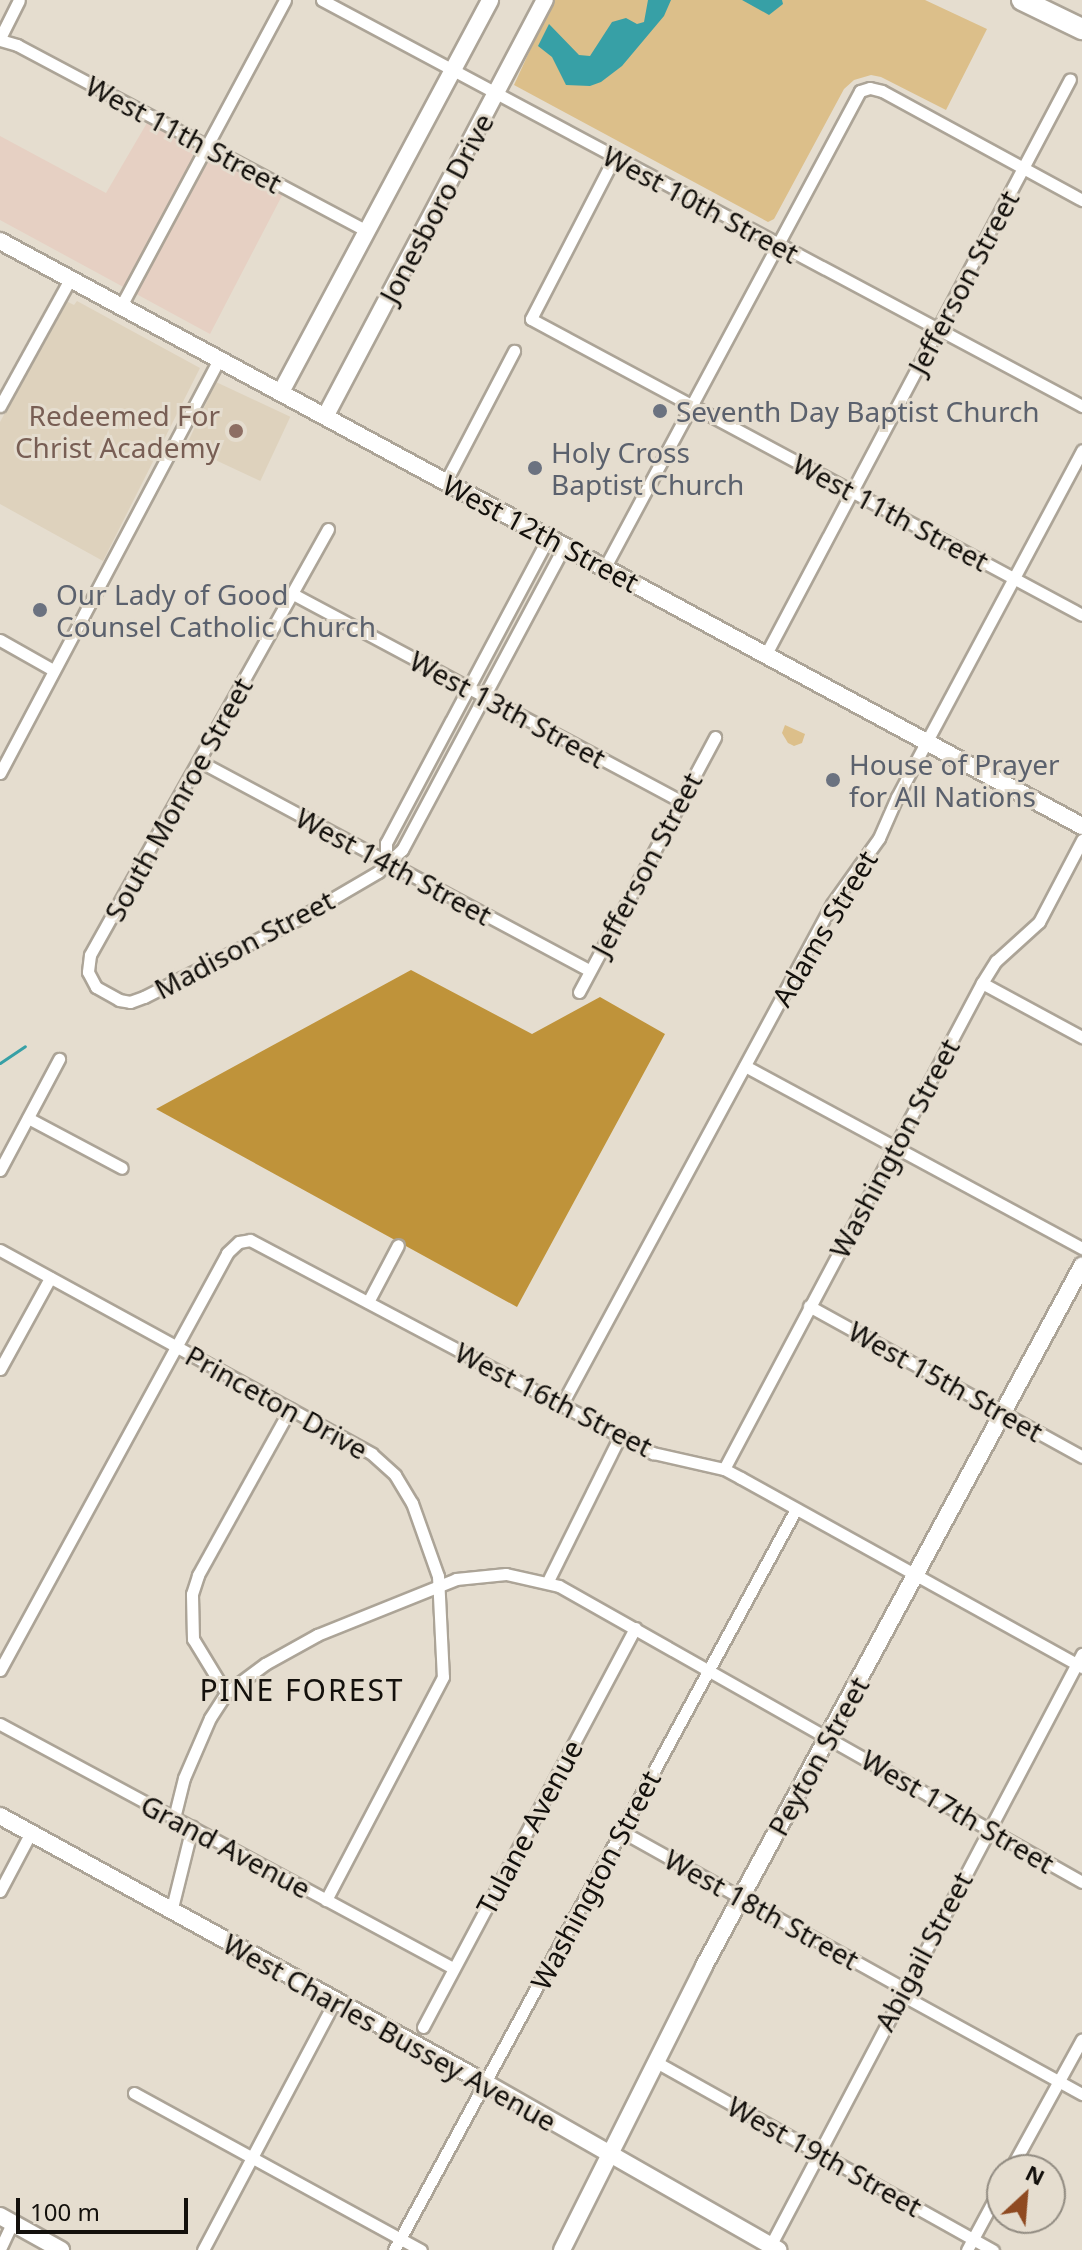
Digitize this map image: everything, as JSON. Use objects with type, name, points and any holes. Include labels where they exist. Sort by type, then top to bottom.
[{"type":"highway","points":[[1022,0],[1082,29]]},
{"type":"street","points":[[0,39],[19,0]]},
{"type":"street","points":[[121,306],[285,0]]},
{"type":"street","name":"West 10th Street","points":[[322,0],[1082,406]]},
{"type":"street","name":"Jonesboro Drive","points":[[281,392],[490,0]]},
{"type":"street","name":"Jonesboro Drive","points":[[326,415],[545,0]]},
{"type":"street","name":"West 11th Street","points":[[0,39],[367,231]]},
{"type":"street","name":"Jefferson Street","points":[[766,654],[1070,79]]},
{"type":"street","points":[[605,567],[689,405],[860,91],[870,88],[1082,200]]},
{"type":"street","name":"West 11th Street","points":[[614,158],[531,319],[1082,615]]},
{"type":"street","name":"West 12th Street","points":[[0,241],[1082,826]]},
{"type":"street","points":[[0,406],[70,279]]},
{"type":"street","points":[[446,481],[514,351]]},
{"type":"street","points":[[0,773],[219,360]]},
{"type":"street","name":"Adams Street","points":[[562,1404],[832,904],[879,838],[927,741],[1082,450]]},
{"type":"street","name":"South Monroe Street","points":[[96,987],[88,972],[90,955],[328,529]]},
{"type":"street","points":[[386,862],[386,843],[548,538]]},
{"type":"street","name":"Madison Street","points":[[96,987],[119,1000],[130,1002],[144,997],[296,920],[378,872],[402,850],[564,546]]},
{"type":"street","name":"West 13th Street","points":[[293,594],[680,801]]},
{"type":"street","points":[[0,640],[53,670]]},
{"type":"street","name":"Jefferson Street","points":[[579,992],[715,737]]},
{"type":"street","name":"West 14th Street","points":[[199,761],[589,970]]},
{"type":"street","name":"Washington Street","points":[[724,1469],[982,983],[996,961],[1039,922],[1082,840]]},
{"type":"street","points":[[982,983],[1082,1037]]},
{"type":"street","points":[[0,1170],[59,1059]]},
{"type":"street","points":[[745,1066],[1082,1248]]},
{"type":"street","points":[[28,1118],[122,1168]]},
{"type":"street","name":"West 16th Street","points":[[176,1345],[227,1253],[239,1242],[258,1242],[653,1453],[724,1469],[1080,1662]]},
{"type":"street","points":[[368,1302],[398,1245]]},
{"type":"street","name":"Princeton Drive","points":[[0,1250],[372,1454],[395,1475],[412,1503],[439,1586],[443,1677],[326,1900]]},
{"type":"street","name":"Peyton Street","points":[[562,2250],[742,1897],[1082,1266]]},
{"type":"street","points":[[0,1369],[50,1278]]},
{"type":"street","name":"West 15th Street","points":[[809,1306],[1082,1457]]},
{"type":"street","points":[[0,1670],[176,1345]]},
{"type":"street","points":[[226,1693],[193,1639],[192,1594],[198,1575],[290,1409]]},
{"type":"street","points":[[174,1818],[196,1749],[226,1693],[291,1647],[456,1579],[493,1574],[548,1581],[620,1436]]},
{"type":"street","name":"Washington Street","points":[[394,2250],[796,1509]]},
{"type":"street","name":"West 17th Street","points":[[548,1581],[1082,1882]]},
{"type":"street","name":"Tulane Avenue","points":[[423,2027],[635,1628]]},
{"type":"street","name":"Abigail Street","points":[[772,2248],[818,2151],[901,1991],[1080,1662]]},
{"type":"street","name":"Grand Avenue","points":[[0,1724],[453,1968]]},
{"type":"street","name":"West Charles Bussey Avenue","points":[[0,1816],[611,2153],[772,2248]]},
{"type":"street","points":[[171,1912],[192,1827]]},
{"type":"street","name":"West 18th Street","points":[[621,1831],[742,1897],[1082,2094]]},
{"type":"street","points":[[0,1891],[30,1834]]},
{"type":"street","points":[[203,2250],[335,2001]]},
{"type":"street","points":[[1019,2154],[1082,2039]]},
{"type":"street","name":"West 19th Street","points":[[656,2062],[993,2250]]},
{"type":"street","points":[[134,2093],[421,2250]]},
{"type":"street","points":[[967,2250],[986,2215]]},
{"type":"street","points":[[0,2249],[6,2220],[61,2250]]},
{"type":"shaded area","points":[[553,0],[925,0],[987,29],[946,110],[881,77],[871,75],[854,80],[844,89],[774,219],[768,222],[514,85]]},
{"type":"shaded area","points":[[151,116],[286,188],[210,334],[0,220],[0,136],[106,193]]},
{"type":"shaded area","points":[[66,301],[74,305],[77,301],[200,368],[103,561],[0,504],[0,422]]},
{"type":"shaded area","name":"Redeemed For Christ Academy","points":[[216,382],[290,417],[260,481],[186,446]]},
{"type":"shaded area","points":[[785,725],[805,734],[802,743],[794,746],[788,743],[782,733]]},
{"type":"shaded area","points":[[411,970],[532,1034],[600,997],[665,1034],[517,1307],[156,1109]]},
{"type":"water","points":[[648,0],[671,0],[664,16],[622,66],[601,82],[590,86],[566,85],[552,57],[538,46],[549,24],[579,55],[590,56],[612,22],[626,18],[637,24],[644,22]]},
{"type":"water","points":[[742,0],[782,0],[783,4],[769,15]]},
{"type":"waterway","points":[[0,1063],[25,1046]]},
{"type":"place","name":"Seventh Day Baptist Church","points":[[660,411]]},
{"type":"place","name":"Redeemed For Christ Academy","points":[[236,431]]},
{"type":"place","name":"Holy Cross Baptist Church","points":[[535,468]]},
{"type":"place","name":"Our Lady of Good Counsel Catholic Church","points":[[40,610]]},
{"type":"place","name":"House of Prayer for All Nations","points":[[833,780]]},
{"type":"district","name":"PINE FOREST","points":[[302,1690]]}]
